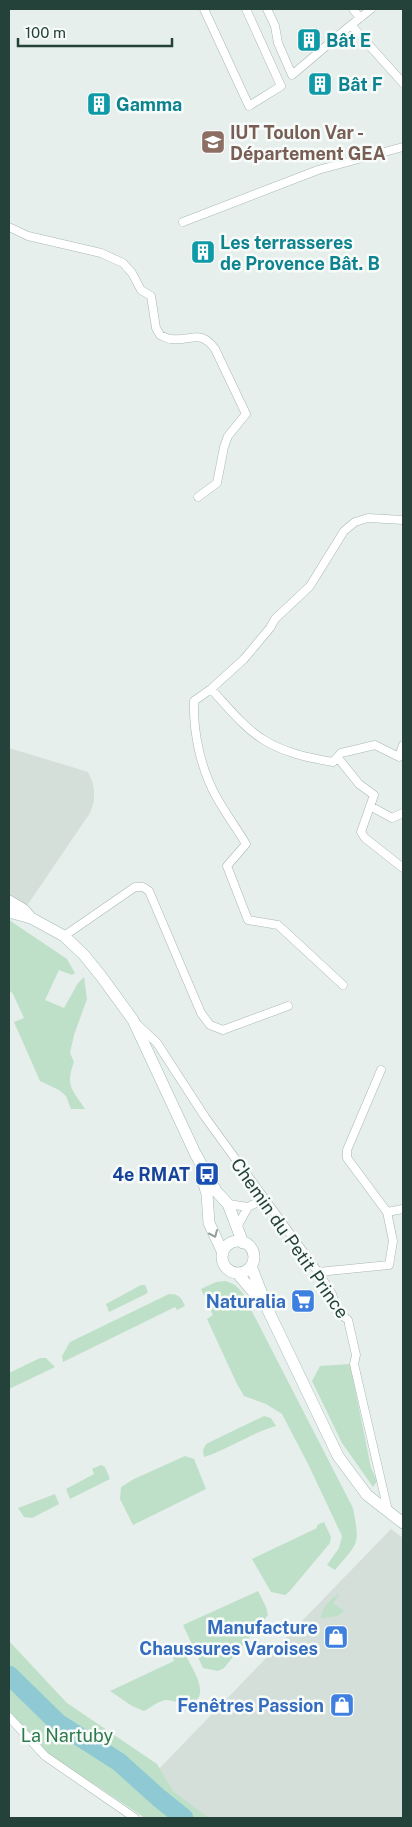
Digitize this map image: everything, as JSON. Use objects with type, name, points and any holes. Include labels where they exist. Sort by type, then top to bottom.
[{"type":"main road","points":[[9,901],[24,910],[31,918]]},
{"type":"main road","points":[[9,912],[31,918],[64,936],[102,976],[133,1020],[195,1153],[216,1191],[228,1204],[244,1243],[251,1249],[253,1254],[251,1266],[268,1310],[338,1456],[367,1495],[403,1523]]},
{"type":"main road","points":[[195,1153],[207,1194],[209,1223],[222,1253],[226,1268],[237,1273],[245,1271],[251,1266]]},
{"type":"main road","points":[[208,1209],[218,1203],[228,1204]]},
{"type":"main road","points":[[222,1253],[229,1244],[234,1242],[244,1243]]},
{"type":"main road","points":[[237,1273],[268,1310]]},
{"type":"street","points":[[204,9],[249,106],[281,86],[246,9]]},
{"type":"street","points":[[267,9],[275,26],[278,43],[292,75],[371,9]]},
{"type":"street","points":[[353,9],[360,18]]},
{"type":"street","points":[[351,25],[403,83]]},
{"type":"street","points":[[183,222],[318,170],[403,146]]},
{"type":"street","points":[[9,227],[28,236],[101,253],[123,263],[132,272],[141,290],[151,296],[156,328],[160,335],[171,339],[201,337],[209,340],[246,414],[228,436],[217,483],[198,497]]},
{"type":"street","points":[[343,985],[278,925],[248,920],[227,866],[246,844],[216,797],[204,769],[194,719],[194,701],[211,689],[244,659],[270,628],[275,618],[310,586],[344,531],[355,522],[368,518],[403,520]]},
{"type":"street","points":[[211,689],[234,714],[262,739],[276,747],[304,757],[333,762],[342,753],[375,745],[399,756],[403,745]]},
{"type":"street","points":[[338,758],[358,784],[374,796],[361,832],[365,838],[403,868]]},
{"type":"street","points":[[370,806],[392,818],[403,813]]},
{"type":"street","points":[[64,936],[134,887],[142,887],[149,891],[201,1013],[210,1025],[223,1030],[288,1006]]},
{"type":"street","name":"Chemin du Petit Prince","points":[[133,1020],[157,1043],[205,1117],[318,1272],[332,1294],[337,1310],[348,1320],[356,1355],[354,1364],[389,1513]]},
{"type":"street","points":[[318,1272],[389,1265],[393,1241],[387,1212],[347,1158],[348,1150],[381,1070]]},
{"type":"street","points":[[237,1227],[248,1207],[264,1199]]},
{"type":"street","points":[[228,1204],[248,1207]]},
{"type":"street","points":[[387,1212],[403,1209]]},
{"type":"street","points":[[9,1717],[45,1756],[134,1818]]},
{"type":"shaded area","points":[[9,748],[88,772],[94,790],[94,801],[90,813],[24,910],[9,908]]},
{"type":"shaded area","points":[[391,1529],[403,1538],[403,1818],[206,1818],[153,1775]]},
{"type":"green space","points":[[9,920],[67,959],[75,973],[72,975],[59,970],[45,1000],[64,1008],[78,983],[84,977],[87,999],[74,1035],[70,1053],[74,1062],[70,1082],[73,1092],[85,1109],[71,1109],[66,1096],[59,1090],[40,1081],[14,1022],[24,1018],[13,994],[9,990]]},
{"type":"green space","points":[[226,1281],[235,1285],[242,1292],[353,1508],[357,1529],[356,1542],[349,1554],[335,1570],[327,1565],[339,1548],[342,1536],[309,1466],[282,1414],[266,1404],[244,1396],[207,1319],[213,1315],[201,1289],[216,1282]]},
{"type":"green space","points":[[141,1285],[145,1285],[148,1292],[146,1294],[109,1312],[106,1304]]},
{"type":"green space","points":[[169,1294],[179,1297],[185,1306],[177,1310],[175,1307],[63,1362],[62,1356],[70,1342]]},
{"type":"green space","points":[[40,1358],[46,1358],[55,1367],[9,1389],[9,1373]]},
{"type":"green space","points":[[350,1364],[371,1468],[377,1481],[373,1487],[342,1443],[312,1381],[320,1366]]},
{"type":"green space","points":[[264,1416],[271,1418],[276,1426],[204,1457],[203,1450],[206,1444]]},
{"type":"green space","points":[[185,1456],[194,1459],[206,1489],[133,1525],[120,1499],[121,1487],[134,1479]]},
{"type":"green space","points":[[101,1465],[105,1467],[110,1479],[70,1499],[66,1489],[94,1474],[92,1469]]},
{"type":"green space","points":[[55,1494],[59,1504],[32,1518],[24,1517],[18,1508]]},
{"type":"green space","points":[[324,1522],[331,1537],[330,1543],[289,1592],[285,1595],[271,1592],[252,1559],[317,1528],[317,1525]]},
{"type":"green space","points":[[258,1591],[268,1615],[224,1668],[218,1671],[203,1668],[183,1625]]},
{"type":"green space","points":[[340,1594],[333,1603],[344,1611],[338,1616],[321,1618],[327,1604]]},
{"type":"green space","name":"La Nartuby","points":[[9,1641],[67,1703],[157,1764],[173,1791],[209,1818],[145,1818],[50,1755],[9,1717]]},
{"type":"green space","points":[[185,1654],[200,1689],[196,1701],[185,1704],[165,1700],[144,1711],[132,1706],[110,1691],[174,1661],[173,1657]]},
{"type":"waterway","name":"La Nartuby","points":[[9,1675],[58,1723],[119,1762],[184,1818]]},
{"type":"place","name":"Bât E","points":[[309,40]]},
{"type":"place","name":"Bât F","points":[[320,84]]},
{"type":"place","name":"Gamma","points":[[99,104]]},
{"type":"place","name":"IUT Toulon Var - Département GEA","points":[[213,142]]},
{"type":"place","name":"Les terrasseres de Provence Bât. B","points":[[203,252]]},
{"type":"place","name":"4e RMAT","points":[[207,1174]]},
{"type":"place","name":"Naturalia","points":[[303,1301]]},
{"type":"place","name":"Manufacture Chaussures Varoises","points":[[336,1637]]},
{"type":"place","name":"Fenêtres Passion","points":[[342,1705]]}]
